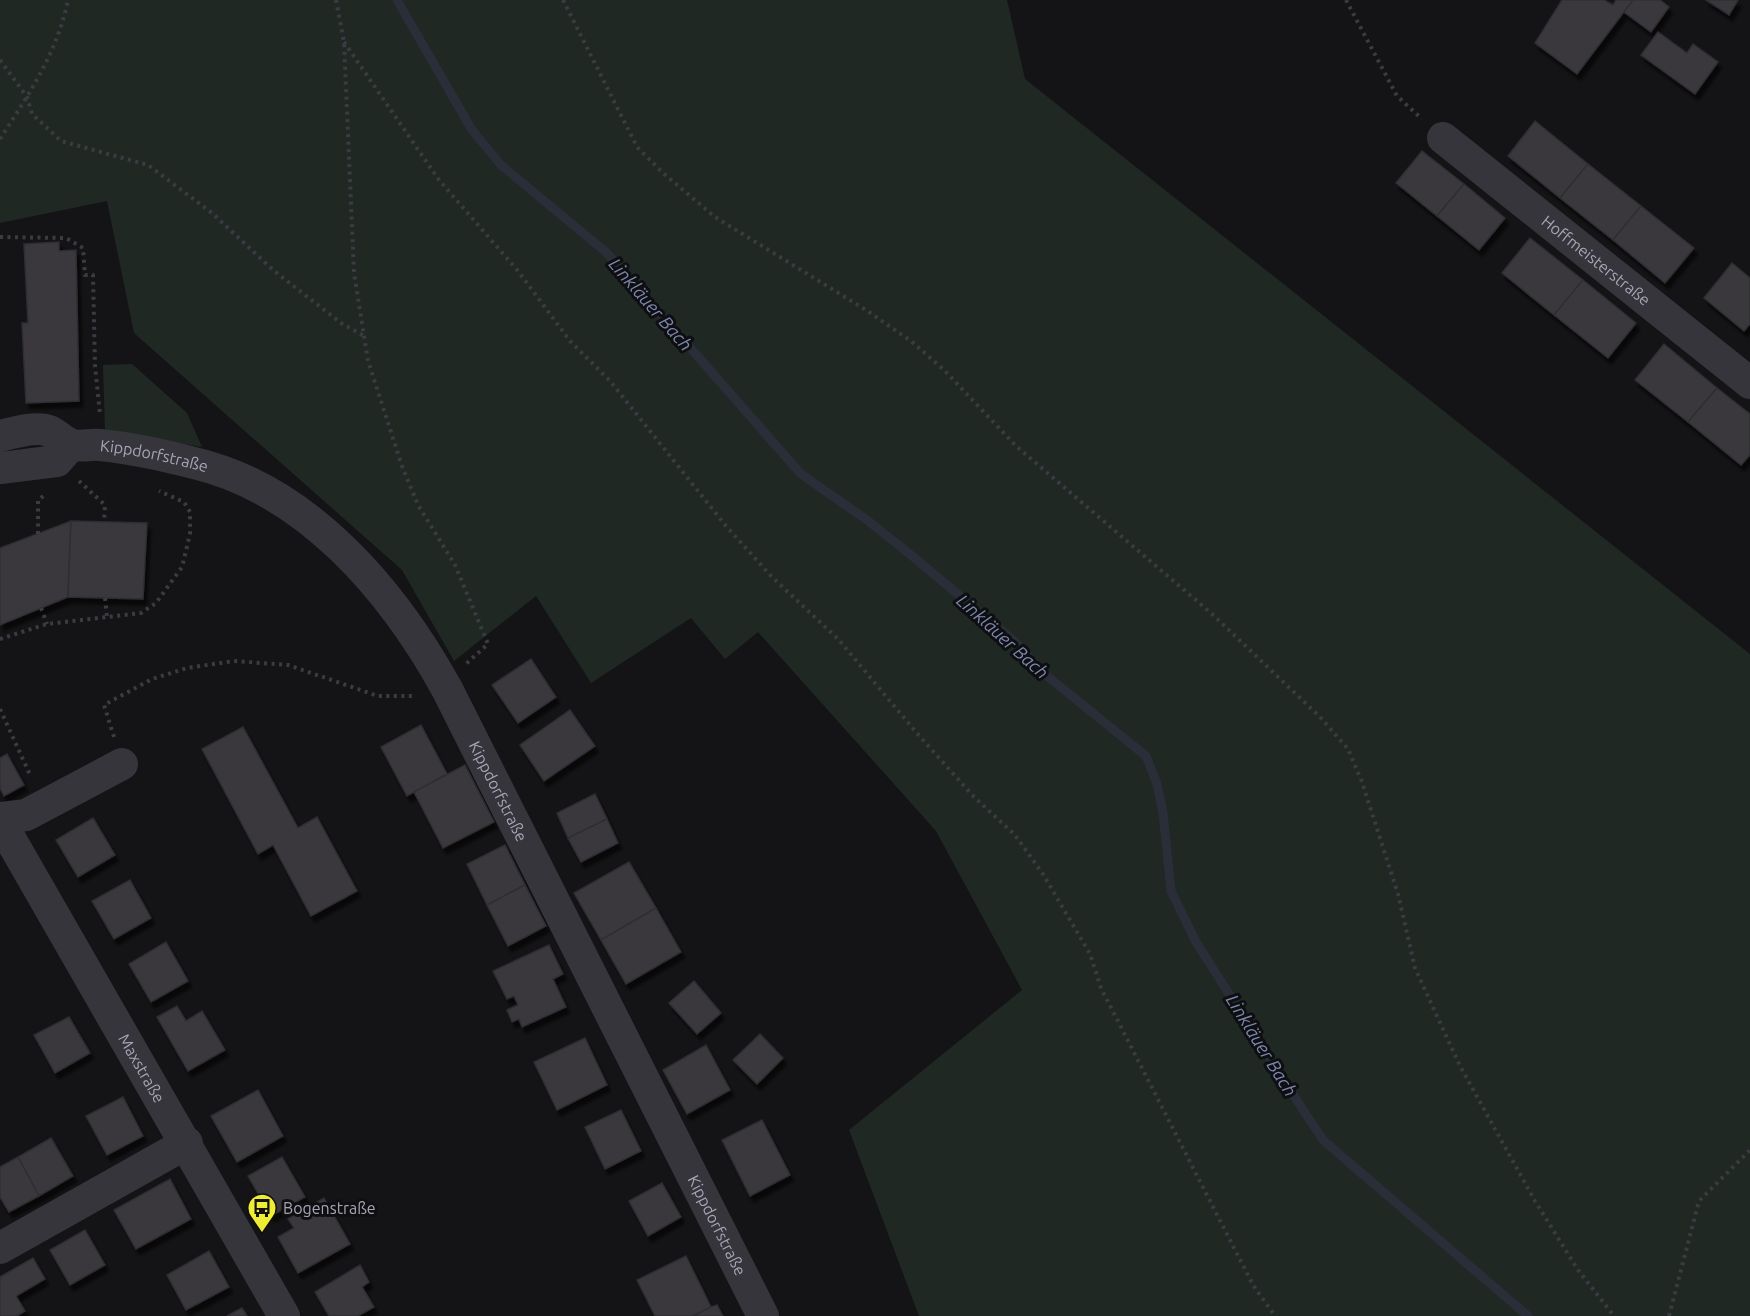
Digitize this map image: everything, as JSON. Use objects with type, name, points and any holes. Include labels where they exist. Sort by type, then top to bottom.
[{"type":"street","name":"Hoffmeisterstraße","points":[[1443,138],[1750,383]]},
{"type":"street","name":"Kippdorfstraße","points":[[0,436],[47,430],[81,454],[196,463],[268,493],[303,517],[349,554],[399,612],[446,686],[763,1316]]},
{"type":"street","points":[[0,468],[57,461],[81,454]]},
{"type":"street","points":[[0,819],[26,815],[122,764]]},
{"type":"street","name":"Maxstraße","points":[[0,819],[284,1316]]},
{"type":"street","points":[[0,1248],[187,1143]]},
{"type":"path","points":[[0,139],[51,57],[63,26],[68,0]]},
{"type":"path","points":[[122,764],[104,705],[152,679],[187,668],[234,661],[288,665],[378,696],[422,696],[446,686],[488,644],[455,565],[418,505],[402,466],[368,361],[354,273],[344,42],[336,0]]},
{"type":"path","points":[[563,0],[638,147],[663,173],[701,207],[866,310],[911,341],[945,371],[1016,446],[1212,614],[1320,717],[1348,749],[1362,782],[1398,894],[1415,968],[1460,1066],[1535,1201],[1578,1270],[1614,1316]]},
{"type":"path","points":[[1346,0],[1397,96]]},
{"type":"path","points":[[344,42],[439,180],[518,271],[570,341],[610,381],[726,526],[771,576],[839,640],[974,797],[1015,836],[1043,874],[1090,954],[1101,988],[1253,1285],[1275,1316]]},
{"type":"path","points":[[0,60],[27,97],[32,114],[61,141],[148,165],[212,213],[273,270],[341,323],[364,336]]},
{"type":"path","points":[[0,237],[66,238],[83,248],[85,275],[93,275],[95,366],[101,422],[81,454],[105,505],[104,522]]},
{"type":"path","points":[[0,639],[47,624],[141,613],[156,603],[182,567],[190,534],[190,513],[184,502],[159,491]]},
{"type":"path","points":[[38,500],[38,534]]},
{"type":"path","points":[[105,598],[107,617]]},
{"type":"path","points":[[41,608],[47,624]]},
{"type":"path","points":[[0,709],[44,805]]},
{"type":"path","points":[[1669,1316],[1699,1201],[1750,1150]]},
{"type":"shaded area","points":[[0,0],[1007,0],[1025,79],[1750,654],[1750,1316],[919,1316],[849,1130],[1022,990],[936,831],[758,632],[725,659],[691,618],[591,683],[536,596],[454,661],[402,570],[134,333],[107,201],[0,223]]},
{"type":"shaded area","points":[[132,364],[187,413],[202,447],[105,430],[103,365]]},
{"type":"building","points":[[1562,0],[1604,0],[1613,5],[1616,0],[1633,0],[1577,74],[1535,43]]},
{"type":"building","points":[[1633,0],[1660,0],[1669,7],[1651,32],[1624,12]]},
{"type":"building","points":[[1706,0],[1738,0],[1729,15]]},
{"type":"building","points":[[1658,32],[1687,53],[1693,44],[1718,62],[1695,94],[1641,55]]},
{"type":"building","points":[[1535,121],[1588,164],[1560,198],[1508,156]]},
{"type":"building","points":[[1422,151],[1464,184],[1437,216],[1396,183]]},
{"type":"building","points":[[1588,164],[1641,206],[1613,240],[1560,198]]},
{"type":"building","points":[[1464,184],[1505,218],[1479,250],[1437,216]]},
{"type":"building","points":[[1641,206],[1694,248],[1665,283],[1613,240]]},
{"type":"building","points":[[1530,238],[1583,280],[1554,315],[1502,273]]},
{"type":"building","points":[[59,242],[59,251],[76,250],[79,401],[26,403],[22,323],[28,323],[24,244]]},
{"type":"building","points":[[1732,263],[1750,278],[1750,324],[1744,331],[1704,298]]},
{"type":"building","points":[[1583,280],[1636,323],[1608,358],[1554,315]]},
{"type":"building","points":[[1664,344],[1717,388],[1688,422],[1635,380]]},
{"type":"building","points":[[1717,388],[1750,414],[1750,455],[1741,465],[1688,422]]},
{"type":"building","points":[[71,521],[68,597],[0,625],[0,548]]},
{"type":"building","points":[[71,521],[147,523],[143,599],[68,597]]},
{"type":"building","points":[[531,659],[556,697],[518,723],[492,685]]},
{"type":"building","points":[[570,710],[595,746],[544,781],[520,745]]},
{"type":"building","points":[[421,725],[447,774],[407,796],[381,747]]},
{"type":"building","points":[[243,727],[298,828],[317,817],[357,891],[311,916],[273,845],[258,854],[202,749]]},
{"type":"building","points":[[7,754],[24,785],[4,796],[0,788],[0,758]]},
{"type":"building","points":[[465,765],[494,822],[443,848],[414,792]]},
{"type":"building","points":[[595,794],[607,819],[568,838],[557,813]]},
{"type":"building","points":[[93,818],[115,855],[78,877],[56,840]]},
{"type":"building","points":[[607,819],[618,843],[581,862],[568,838]]},
{"type":"building","points":[[505,845],[525,885],[487,905],[467,864]]},
{"type":"building","points":[[629,862],[656,908],[601,940],[574,893]]},
{"type":"building","points":[[130,880],[151,918],[114,939],[92,901]]},
{"type":"building","points":[[525,885],[546,926],[508,946],[487,905]]},
{"type":"building","points":[[656,908],[681,952],[626,984],[601,940]]},
{"type":"building","points":[[166,942],[188,981],[151,1002],[129,964]]},
{"type":"building","points":[[549,945],[563,974],[553,979],[566,1007],[522,1027],[519,1019],[512,1022],[507,1010],[518,1005],[514,996],[507,999],[493,971]]},
{"type":"building","points":[[694,981],[721,1013],[697,1034],[669,1003]]},
{"type":"building","points":[[177,1006],[186,1021],[202,1011],[225,1050],[188,1071],[157,1017]]},
{"type":"building","points":[[69,1017],[90,1053],[55,1073],[34,1035]]},
{"type":"building","points":[[760,1034],[783,1058],[757,1084],[733,1060]]},
{"type":"building","points":[[585,1038],[607,1085],[557,1110],[534,1062]]},
{"type":"building","points":[[706,1045],[730,1090],[687,1114],[663,1070]]},
{"type":"building","points":[[258,1090],[283,1136],[237,1162],[211,1116]]},
{"type":"building","points":[[123,1097],[143,1136],[107,1155],[86,1116]]},
{"type":"building","points":[[621,1110],[641,1151],[605,1169],[585,1127]]},
{"type":"building","points":[[762,1120],[790,1175],[750,1196],[722,1140]]},
{"type":"building","points":[[51,1138],[73,1176],[39,1196],[18,1157]]},
{"type":"building","points":[[18,1157],[39,1196],[9,1212],[0,1197],[0,1167]]},
{"type":"building","points":[[282,1157],[305,1197],[271,1216],[248,1176]]},
{"type":"building","points":[[170,1179],[191,1219],[136,1249],[114,1210]]},
{"type":"building","points":[[662,1183],[681,1217],[648,1236],[629,1201]]},
{"type":"building","points":[[324,1198],[350,1244],[298,1273],[278,1237],[294,1228],[288,1219]]},
{"type":"building","points":[[85,1230],[105,1265],[70,1285],[50,1250]]},
{"type":"building","points":[[209,1251],[229,1287],[186,1310],[167,1275]]},
{"type":"building","points":[[686,1256],[711,1307],[693,1316],[655,1316],[637,1280]]},
{"type":"building","points":[[33,1258],[45,1279],[16,1296],[25,1311],[17,1316],[0,1316],[0,1277]]},
{"type":"building","points":[[360,1265],[369,1282],[362,1287],[374,1307],[358,1316],[329,1316],[315,1292]]},
{"type":"building","points":[[717,1305],[723,1316],[693,1316],[711,1307]]},
{"type":"building","points":[[242,1308],[247,1316],[227,1316]]},
{"type":"waterway","name":"Linkläuer Bach","points":[[397,0],[472,130],[501,165],[607,253],[801,474],[867,520],[911,555],[1014,641],[1047,676],[1146,756],[1157,784],[1163,813],[1171,891],[1196,942],[1324,1141],[1528,1316]]},
{"type":"place","name":"Bogenstraße","points":[[262,1234]]}]
